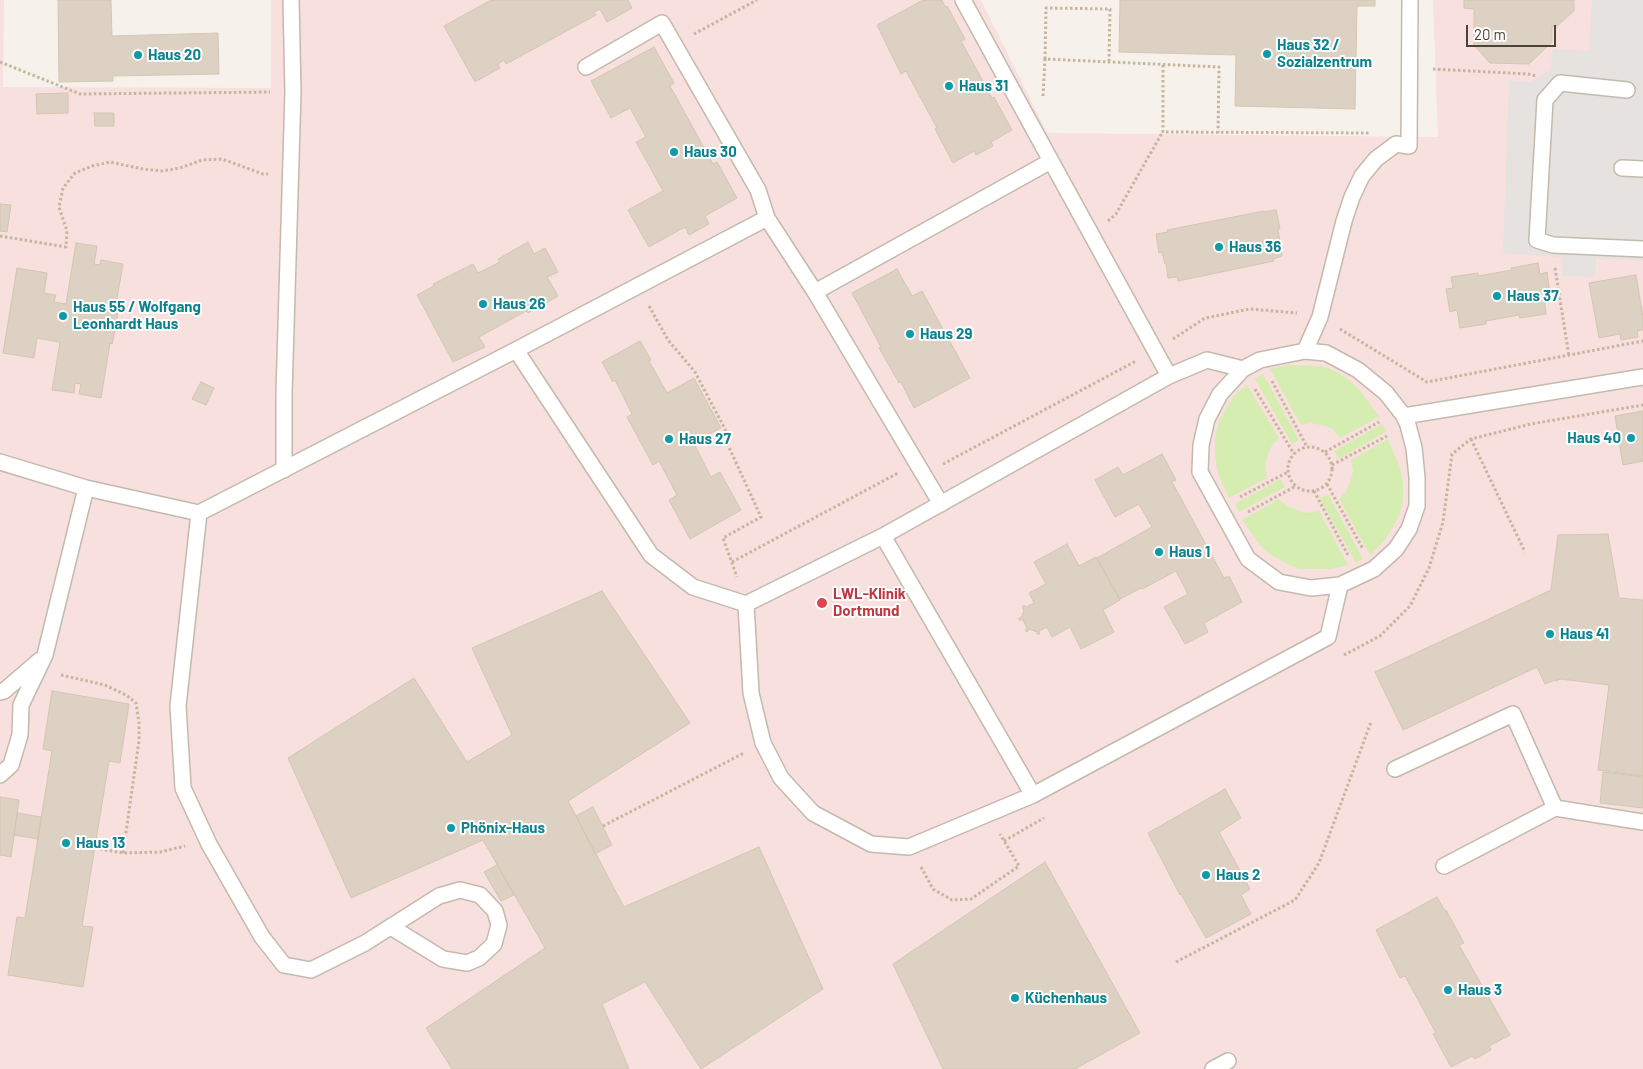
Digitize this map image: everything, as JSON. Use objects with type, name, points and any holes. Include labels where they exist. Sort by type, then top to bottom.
[{"type":"lane","points":[[284,470],[284,393],[293,92],[291,0]]},
{"type":"lane","points":[[963,0],[1050,162],[1169,376]]},
{"type":"lane","points":[[1305,351],[1320,317],[1344,221],[1362,176],[1376,158],[1396,144],[1409,146],[1410,0]]},
{"type":"lane","points":[[586,67],[662,23],[758,190],[767,218],[815,292],[941,504]]},
{"type":"lane","points":[[1627,90],[1560,83],[1545,100],[1537,240],[1553,245],[1643,249]]},
{"type":"lane","points":[[815,292],[1050,162]]},
{"type":"lane","points":[[1622,168],[1643,169]]},
{"type":"lane","points":[[0,462],[86,488],[199,513],[767,218]]},
{"type":"lane","points":[[516,350],[651,555],[693,588],[746,604],[883,536],[1169,376],[1207,360],[1243,370]]},
{"type":"lane","points":[[1305,351],[1326,353],[1358,370],[1386,393],[1404,417],[1414,448],[1417,477],[1417,506],[1409,529],[1396,549],[1374,569],[1340,585],[1311,588],[1279,582],[1248,560],[1200,472],[1201,445],[1207,419],[1220,394],[1243,370],[1260,360],[1305,351]]},
{"type":"lane","points":[[1404,417],[1643,376]]},
{"type":"lane","points":[[0,775],[11,765],[20,735],[21,705],[45,655],[86,488]]},
{"type":"lane","points":[[199,513],[178,706],[183,788],[206,837],[262,937],[284,965],[311,970],[365,943],[439,896],[460,890],[480,896],[495,911],[499,925],[494,944],[479,958],[466,963],[443,960],[391,927]]},
{"type":"lane","points":[[883,536],[1033,796]]},
{"type":"lane","points":[[746,604],[751,693],[763,743],[781,778],[813,813],[871,844],[909,847],[1033,796],[1328,638],[1340,585]]},
{"type":"lane","points":[[0,692],[4,691],[45,655]]},
{"type":"lane","points":[[1395,769],[1513,714],[1555,808]]},
{"type":"lane","points":[[1444,866],[1555,808],[1643,822]]},
{"type":"lane","points":[[1213,1069],[1228,1061]]},
{"type":"path","points":[[674,45],[757,0]]},
{"type":"path","points":[[1042,105],[1046,8],[1110,9],[1109,62]]},
{"type":"path","points":[[1045,59],[1219,67],[1218,133]]},
{"type":"path","points":[[0,62],[80,94],[293,92]]},
{"type":"path","points":[[1092,237],[1116,214],[1163,132],[1163,64]]},
{"type":"path","points":[[1410,68],[1528,74],[1560,83]]},
{"type":"path","points":[[1163,132],[1409,132]]},
{"type":"path","points":[[0,236],[66,247],[67,231],[59,207],[63,188],[75,173],[92,166],[110,162],[162,171],[180,168],[202,160],[222,158],[263,174],[290,176]]},
{"type":"path","points":[[1553,245],[1554,263],[1569,356]]},
{"type":"path","points":[[638,285],[668,340],[695,372],[725,429],[727,444],[761,517],[723,538],[746,604]]},
{"type":"path","points":[[1260,360],[1307,447]]},
{"type":"path","points":[[1243,370],[1294,454]]},
{"type":"path","points":[[1338,657],[1380,636],[1410,606],[1429,568],[1443,522],[1452,454],[1471,438],[1531,424],[1643,405]]},
{"type":"path","points":[[1325,452],[1404,417]]},
{"type":"path","points":[[1332,466],[1404,417]]},
{"type":"path","points":[[1471,438],[1525,552]]},
{"type":"path","points":[[1307,447],[1320,448],[1325,452],[1331,460],[1332,466],[1330,479],[1327,484],[1321,489],[1314,491],[1301,490],[1289,477],[1290,459],[1300,449],[1307,447]]},
{"type":"path","points":[[732,562],[903,470],[923,474]]},
{"type":"path","points":[[1219,508],[1288,472]]},
{"type":"path","points":[[1327,484],[1374,569]]},
{"type":"path","points":[[1227,522],[1296,486]]},
{"type":"path","points":[[1314,491],[1359,576]]},
{"type":"path","points":[[38,670],[104,685],[126,695],[136,703],[139,742],[123,854]]},
{"type":"path","points":[[1176,962],[1295,900],[1319,863],[1371,722]]},
{"type":"path","points":[[603,826],[763,743]]},
{"type":"path","points":[[909,847],[934,889],[952,900],[972,899],[1019,866],[988,815]]},
{"type":"path","points":[[95,848],[123,854],[160,852],[190,845],[206,837]]},
{"type":"shaded area","name":"LWL-Klinik Dortmund","points":[[0,0],[4,0],[3,87],[271,88],[271,0],[981,0],[1047,133],[1438,137],[1433,0],[1643,0],[1643,1069],[0,1069]]},
{"type":"shaded area","points":[[1592,0],[1643,0],[1643,261],[1596,258],[1595,277],[1562,276],[1563,257],[1503,253],[1509,81],[1530,82],[1550,70],[1553,49],[1589,51]]},
{"type":"green space","points":[[1287,365],[1321,366],[1335,371],[1360,390],[1379,417],[1340,438],[1333,429],[1326,426],[1310,423],[1301,425],[1270,369]]},
{"type":"green space","points":[[1263,374],[1299,440],[1292,444],[1255,379]]},
{"type":"green space","points":[[1247,385],[1279,438],[1272,445],[1266,460],[1267,478],[1229,498],[1217,470],[1215,439],[1218,424],[1226,408],[1234,396]]},
{"type":"green space","points":[[1382,424],[1386,432],[1338,459],[1334,451]]},
{"type":"green space","points":[[1388,439],[1400,468],[1403,483],[1403,499],[1400,513],[1392,529],[1383,542],[1370,555],[1339,499],[1346,492],[1352,477],[1351,460]]},
{"type":"green space","points":[[1281,479],[1285,487],[1239,512],[1235,504]]},
{"type":"green space","points":[[1328,494],[1363,559],[1356,563],[1320,498]]},
{"type":"green space","points":[[1279,499],[1287,506],[1302,512],[1319,511],[1348,565],[1331,569],[1299,569],[1271,555],[1260,545],[1242,520]]},
{"type":"building","name":"Haus 20","points":[[58,0],[111,0],[112,36],[218,33],[219,74],[113,76],[113,81],[59,82]]},
{"type":"building","points":[[491,0],[628,0],[632,8],[607,22],[600,9],[594,12],[596,15],[506,64],[504,60],[498,64],[500,68],[475,82],[444,26]]},
{"type":"building","name":"Haus 31","points":[[923,0],[942,0],[945,7],[947,6],[965,39],[961,41],[1012,130],[991,142],[993,146],[976,155],[974,151],[953,163],[935,129],[937,128],[906,71],[901,74],[877,25]]},
{"type":"building","name":"Haus 32 / Sozialzentrum","points":[[1120,0],[1375,0],[1375,6],[1357,6],[1355,109],[1235,106],[1236,55],[1119,52]]},
{"type":"building","points":[[1464,0],[1574,0],[1574,11],[1557,26],[1552,27],[1552,42],[1529,64],[1490,63],[1474,45],[1474,9],[1464,8]]},
{"type":"building","name":"Haus 30","points":[[654,47],[674,83],[670,86],[713,164],[717,162],[737,198],[705,216],[709,224],[689,235],[685,227],[649,247],[628,210],[663,191],[636,142],[646,137],[630,108],[611,118],[591,81]]},
{"type":"building","points":[[68,93],[68,113],[37,114],[36,94]]},
{"type":"building","points":[[94,113],[114,113],[114,126],[95,126]]},
{"type":"building","points":[[0,204],[11,205],[7,232],[0,231]]},
{"type":"building","name":"Haus 36","points":[[1276,210],[1280,228],[1278,229],[1282,256],[1273,259],[1274,261],[1178,281],[1177,277],[1168,278],[1166,263],[1162,252],[1159,253],[1156,234],[1168,232],[1167,230]]},
{"type":"building","name":"Haus 26","points":[[528,242],[534,254],[545,248],[558,272],[547,277],[558,296],[479,337],[485,347],[453,362],[417,295],[434,286],[433,284],[473,264],[478,273],[500,262],[498,259]]},
{"type":"building","name":"Haus 55 / Wolfgang Leonhardt Haus","points":[[76,243],[97,246],[94,264],[100,265],[101,260],[123,264],[115,310],[118,311],[115,332],[112,344],[110,343],[101,398],[79,394],[81,384],[75,383],[74,393],[52,390],[60,342],[37,338],[34,358],[3,353],[17,268],[47,273],[44,293],[56,295],[54,302],[66,304]]},
{"type":"building","name":"Haus 37","points":[[1538,263],[1540,274],[1547,272],[1550,295],[1544,296],[1546,314],[1520,318],[1519,315],[1486,321],[1486,324],[1460,328],[1457,310],[1450,312],[1446,289],[1453,288],[1451,277],[1478,273],[1478,276]]},
{"type":"building","name":"Haus 29","points":[[897,269],[912,296],[922,291],[970,378],[914,408],[901,382],[899,383],[879,348],[881,347],[852,293]]},
{"type":"building","points":[[1636,275],[1643,317],[1643,330],[1637,331],[1638,337],[1621,340],[1620,334],[1599,338],[1589,283]]},
{"type":"building","name":"Haus 27","points":[[640,341],[667,393],[694,378],[721,428],[693,442],[711,477],[720,472],[741,510],[690,539],[669,500],[677,495],[659,461],[653,465],[627,417],[632,414],[615,380],[613,382],[602,362]]},
{"type":"building","points":[[201,382],[214,388],[206,405],[192,399]]},
{"type":"building","name":"Haus 40","points":[[1643,411],[1643,461],[1623,465],[1615,416]]},
{"type":"building","name":"Haus 1","points":[[1162,454],[1176,480],[1172,482],[1224,578],[1229,576],[1242,602],[1204,623],[1208,632],[1185,644],[1164,607],[1188,594],[1176,571],[1120,599],[1097,558],[1152,527],[1139,504],[1115,517],[1095,480],[1118,467],[1123,475]]},
{"type":"building","name":"Haus 41","points":[[1608,534],[1619,598],[1643,600],[1643,776],[1598,770],[1609,685],[1561,679],[1545,684],[1537,667],[1403,730],[1375,672],[1551,590],[1558,535]]},
{"type":"building","points":[[1067,544],[1079,566],[1096,557],[1120,600],[1103,610],[1114,632],[1081,649],[1070,627],[1052,637],[1047,627],[1039,631],[1040,634],[1029,629],[1027,632],[1023,620],[1019,620],[1024,610],[1022,607],[1034,603],[1029,593],[1046,584],[1034,562]]},
{"type":"building","name":"Phönix-Haus","points":[[602,591],[690,723],[568,801],[624,907],[759,847],[823,989],[701,1069],[645,982],[602,1004],[629,1069],[452,1069],[426,1028],[545,948],[483,840],[351,898],[288,758],[414,678],[467,762],[512,735],[472,648]]},
{"type":"building","name":"Haus 13","points":[[52,691],[129,704],[120,763],[109,761],[82,926],[93,927],[83,987],[8,975],[17,917],[25,918],[52,751],[43,749]]},
{"type":"building","points":[[1603,772],[1643,777],[1643,808],[1600,803]]},
{"type":"building","name":"Haus 2","points":[[1225,789],[1241,818],[1219,832],[1250,889],[1241,895],[1251,914],[1206,938],[1180,895],[1148,833]]},
{"type":"building","points":[[0,797],[19,800],[11,857],[0,855]]},
{"type":"building","points":[[593,807],[612,845],[595,854],[576,816]]},
{"type":"building","points":[[17,813],[41,817],[38,839],[14,835]]},
{"type":"building","name":"Küchenhaus","points":[[1045,862],[1140,1033],[1075,1069],[943,1069],[893,964]]},
{"type":"building","points":[[497,865],[514,895],[501,901],[484,872]]},
{"type":"building","name":"Haus 3","points":[[1437,897],[1464,943],[1459,945],[1510,1035],[1489,1046],[1491,1050],[1475,1059],[1472,1056],[1451,1067],[1433,1034],[1436,1033],[1405,976],[1400,978],[1376,930]]},
{"type":"place","name":"Haus 32 / Sozialzentrum","points":[[1267,54]]},
{"type":"place","name":"Haus 20","points":[[138,55]]},
{"type":"place","name":"Haus 31","points":[[949,86]]},
{"type":"place","name":"Haus 30","points":[[674,152]]},
{"type":"place","name":"Haus 36","points":[[1219,247]]},
{"type":"place","name":"Haus 37","points":[[1497,296]]},
{"type":"place","name":"Haus 26","points":[[483,304]]},
{"type":"place","name":"Haus 55 / Wolfgang Leonhardt Haus","points":[[63,316]]},
{"type":"place","name":"Haus 29","points":[[910,334]]},
{"type":"place","name":"Haus 40","points":[[1631,438]]},
{"type":"place","name":"Haus 27","points":[[669,439]]},
{"type":"place","name":"Haus 1","points":[[1159,552]]},
{"type":"place","name":"LWL-Klinik Dortmund","points":[[822,603]]},
{"type":"place","name":"Haus 41","points":[[1550,634]]},
{"type":"place","name":"Phönix-Haus","points":[[451,828]]},
{"type":"place","name":"Haus 13","points":[[66,843]]},
{"type":"place","name":"Haus 2","points":[[1206,875]]},
{"type":"place","name":"Haus 3","points":[[1448,990]]},
{"type":"place","name":"Küchenhaus","points":[[1015,998]]}]
